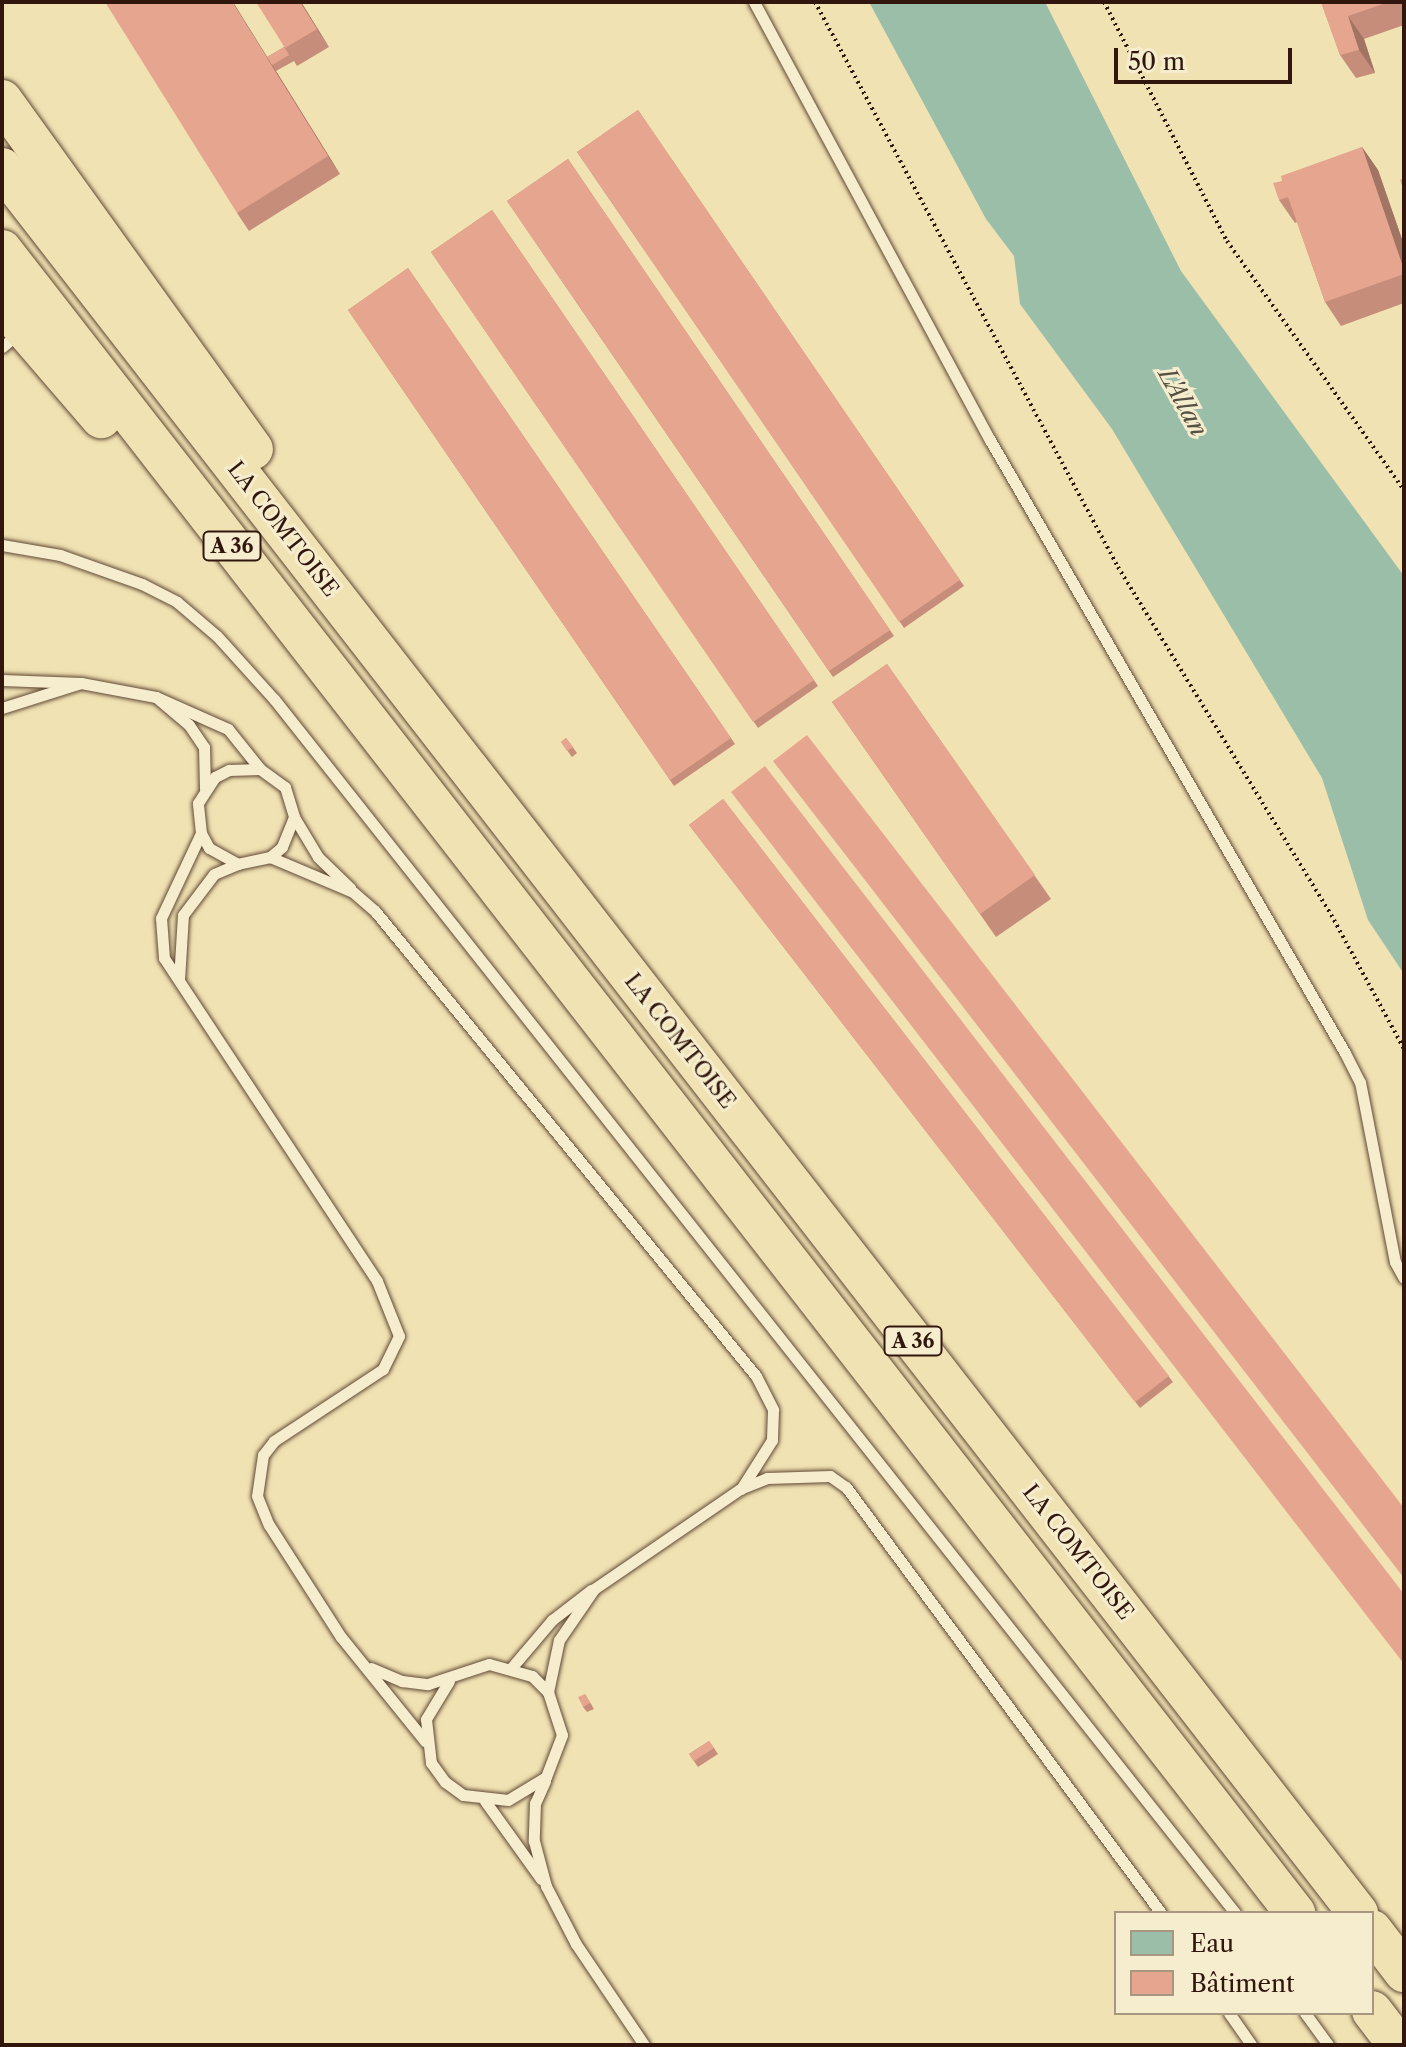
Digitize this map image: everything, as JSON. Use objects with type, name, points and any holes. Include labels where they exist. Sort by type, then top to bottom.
[{"type":"highway","points":[[2,100],[259,458],[433,723]]},
{"type":"highway","name":"LA COMTOISE","points":[[2,168],[1356,1911]]},
{"type":"highway","name":"A 36","points":[[2,250],[1293,1911]]},
{"type":"highway","points":[[9,326],[462,842]]},
{"type":"highway","points":[[1374,1933],[1404,1972]]},
{"type":"highway","points":[[1374,2014],[1398,2045]]},
{"type":"lane","points":[[754,2],[990,440],[1360,1082],[1395,1262],[1404,1278]]},
{"type":"lane","points":[[2,545],[60,555],[142,584],[177,602],[236,657],[1233,1911]]},
{"type":"lane","points":[[2,680],[81,683],[156,697],[228,729],[260,769],[285,787],[294,817],[318,857],[407,946],[756,1376],[773,1410],[772,1440],[740,1489]]},
{"type":"lane","points":[[2,708],[81,683]]},
{"type":"lane","points":[[156,697],[189,725],[204,747],[205,789]]},
{"type":"lane","points":[[260,769],[229,770],[205,789],[198,803],[201,833],[161,918],[164,958],[377,1281],[394,1316],[399,1336],[383,1369],[274,1441],[258,1474],[257,1496],[269,1525],[363,1664],[425,1741],[445,1782],[485,1801],[508,1800],[546,1777]]},
{"type":"lane","points":[[270,857],[291,833],[294,817]]},
{"type":"lane","points":[[201,833],[216,853],[238,864]]},
{"type":"lane","points":[[179,984],[183,915],[214,874],[238,864],[270,857],[353,892]]},
{"type":"lane","points":[[512,1667],[552,1620],[740,1489],[767,1478],[813,1472],[830,1476],[846,1487],[1160,1911]]},
{"type":"lane","points":[[546,1886],[534,1841],[535,1803],[562,1735],[548,1692],[559,1640],[594,1589]]},
{"type":"lane","points":[[363,1664],[402,1681],[449,1681]]},
{"type":"lane","points":[[425,1741],[434,1698],[449,1681],[467,1669],[512,1667],[548,1692]]},
{"type":"lane","points":[[485,1801],[546,1886],[576,1944],[644,2045]]},
{"type":"lane","points":[[1230,2015],[1251,2045]]},
{"type":"lane","points":[[1306,2015],[1328,2045]]},
{"type":"path","points":[[815,2],[1118,567],[1334,920],[1404,1049]]},
{"type":"path","points":[[1104,2],[1227,241],[1404,490]]},
{"type":"water","name":"L'Allan","points":[[869,2],[1045,2],[1181,271],[1404,576],[1404,974],[1368,920],[1322,778],[1112,429],[1020,304],[1014,256],[986,219]]},
{"type":"building","points":[[105,2],[232,2],[328,156],[237,213]]},
{"type":"building","points":[[256,2],[300,2],[317,29],[285,48]]},
{"type":"building","points":[[1321,2],[1389,2],[1348,16],[1359,50],[1340,55]]},
{"type":"building","points":[[284,47],[289,55],[272,65],[267,57]]},
{"type":"building","points":[[638,110],[960,580],[899,622],[577,152]]},
{"type":"building","points":[[1362,147],[1404,274],[1325,302],[1288,197],[1279,200],[1273,183],[1282,181],[1281,176]]},
{"type":"building","points":[[568,159],[890,630],[829,671],[507,201]]},
{"type":"building","points":[[492,210],[814,680],[753,722],[431,252]]},
{"type":"building","points":[[408,268],[731,738],[670,780],[348,310]]},
{"type":"building","points":[[887,664],[1035,875],[980,914],[832,702]]},
{"type":"building","points":[[807,735],[1404,1508],[1404,1578],[773,761]]},
{"type":"building","points":[[566,738],[573,747],[567,751],[561,742]]},
{"type":"building","points":[[765,766],[1404,1594],[1404,1664],[731,792]]},
{"type":"building","points":[[723,799],[1169,1376],[1135,1402],[689,825]]},
{"type":"building","points":[[585,1694],[590,1703],[583,1707],[578,1697]]},
{"type":"building","points":[[709,1741],[714,1748],[694,1761],[689,1754]]}]
